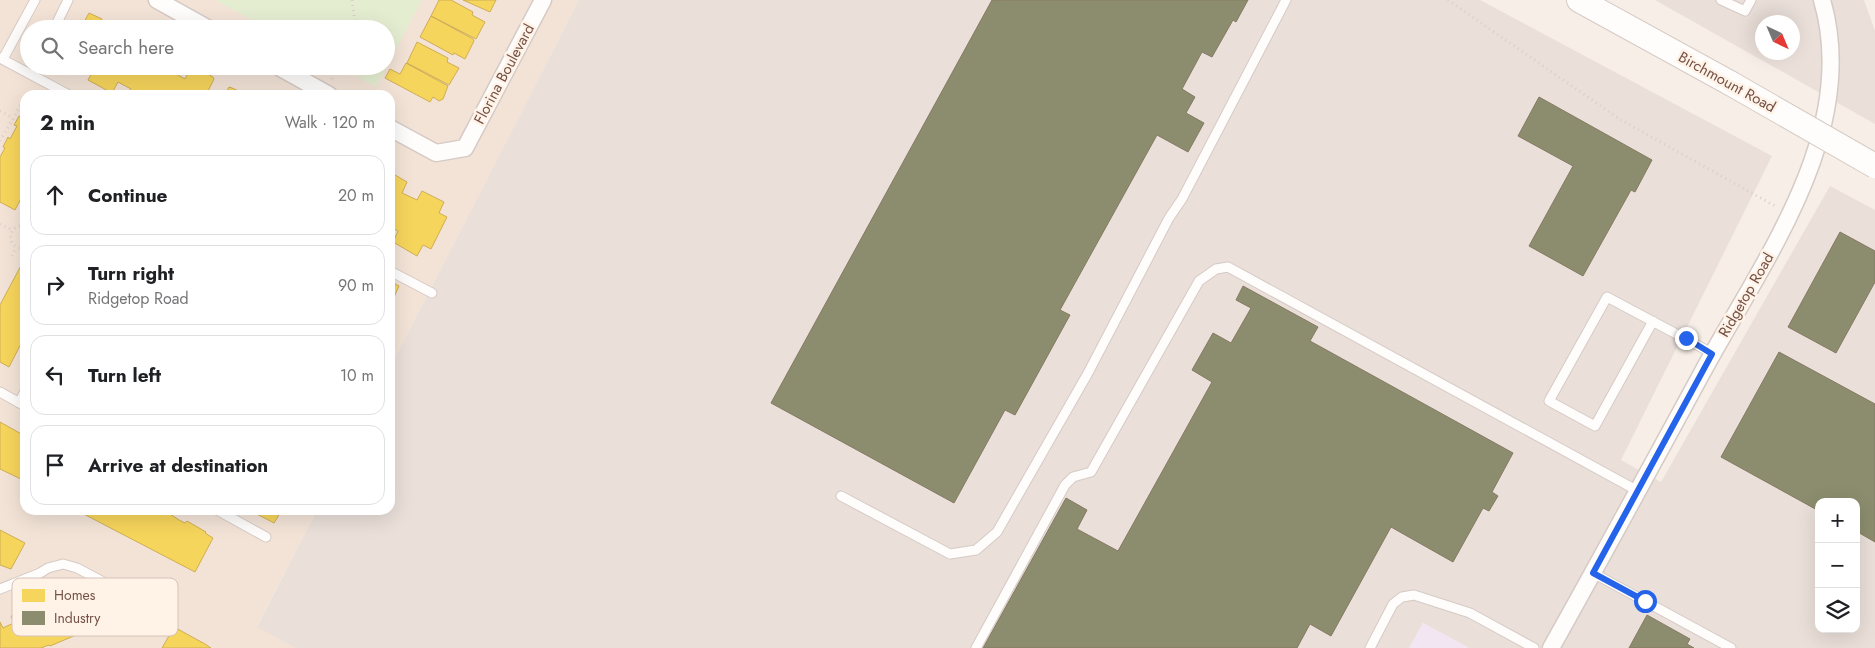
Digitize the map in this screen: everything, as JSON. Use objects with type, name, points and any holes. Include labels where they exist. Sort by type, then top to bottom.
[{"type":"main road","name":"Birchmount Road","points":[[1579,0],[1875,166]]},
{"type":"street","points":[[157,0],[193,20]]},
{"type":"street","name":"Florina Boulevard","points":[[395,131],[436,153],[465,148],[543,0]]},
{"type":"street","name":"Ridgetop Road","points":[[1551,648],[1712,354],[1764,265],[1812,162],[1822,128],[1828,94],[1831,58],[1829,32],[1822,0]]},
{"type":"street","points":[[293,75],[320,90]]},
{"type":"lane","points":[[24,20],[35,0]]},
{"type":"lane","points":[[58,20],[68,0]]},
{"type":"lane","points":[[841,496],[950,554],[976,550],[997,532],[1088,373],[1286,0]]},
{"type":"lane","points":[[1721,0],[1745,11],[1751,0]]},
{"type":"lane","points":[[20,27],[2,59],[20,66]]},
{"type":"lane","points":[[39,75],[62,90]]},
{"type":"lane","points":[[976,648],[1065,485],[1073,477],[1092,472],[1199,281],[1216,269],[1228,267],[1638,491]]},
{"type":"lane","points":[[395,273],[432,293]]},
{"type":"lane","points":[[1653,321],[1595,426],[1549,401],[1607,296],[1653,321],[1712,354]]},
{"type":"lane","points":[[0,392],[20,403]]},
{"type":"lane","points":[[226,515],[266,537]]},
{"type":"lane","points":[[28,578],[50,567],[63,564],[77,568],[96,578]]},
{"type":"lane","points":[[1593,573],[1731,648]]},
{"type":"lane","points":[[0,589],[12,584]]},
{"type":"lane","points":[[1370,648],[1393,604],[1402,597],[1414,595],[1470,613],[1534,648]]},
{"type":"path","points":[[352,0],[355,20]]},
{"type":"path","points":[[1448,0],[1621,120],[1789,213]]},
{"type":"path","points":[[0,141],[20,106]]},
{"type":"path","points":[[0,111],[13,118]]},
{"type":"path","points":[[0,224],[12,230]]},
{"type":"path","points":[[20,226],[12,230],[10,238],[16,247],[20,247]]},
{"type":"path","points":[[12,256],[16,247]]},
{"type":"shaded area","points":[[0,0],[579,0],[395,358],[395,90],[20,90],[20,515],[314,515],[257,626],[295,648],[0,648]]},
{"type":"shaded area","points":[[579,0],[1480,0],[1772,156],[1621,460],[1661,482],[1830,186],[1875,210],[1875,648],[1469,648],[1423,623],[1409,648],[295,648],[257,627],[314,515],[395,515],[395,358]]},
{"type":"shaded area","points":[[1655,0],[1864,0],[1875,31],[1875,124],[1761,60],[1800,60],[1800,15],[1755,15],[1755,56]]},
{"type":"shaded area","points":[[1423,623],[1469,648],[1409,648]]},
{"type":"green space","points":[[215,0],[422,0],[395,51],[395,20],[252,20]]},
{"type":"green space","points":[[354,75],[382,75],[376,87]]},
{"type":"building: Homes","points":[[439,0],[451,0],[473,12],[472,15],[485,22],[476,39],[431,16]]},
{"type":"building: Homes","points":[[463,0],[496,0],[490,12]]},
{"type":"building: Homes","points":[[89,13],[102,19],[102,20],[85,20]]},
{"type":"building: Homes","points":[[431,16],[473,39],[474,41],[465,59],[454,53],[453,55],[420,37]]},
{"type":"building: Homes","points":[[417,42],[448,58],[447,62],[459,68],[449,85],[407,63]]},
{"type":"building: Homes","points":[[406,63],[448,86],[443,99],[439,101],[433,97],[430,102],[385,78],[387,75],[395,75],[395,72],[400,74]]},
{"type":"building: Homes","points":[[91,75],[178,75],[185,79],[187,75],[209,75],[214,79],[208,90],[130,90],[118,82],[114,90],[106,90],[88,80]]},
{"type":"building: Homes","points":[[19,116],[20,200],[15,210],[0,202],[0,157],[8,137],[10,139],[17,126],[14,125]]},
{"type":"building: Homes","points":[[395,175],[407,182],[402,193],[417,200],[422,191],[444,202],[439,213],[447,217],[431,249],[423,245],[417,256],[395,243],[398,231],[395,230]]},
{"type":"building: Homes","points":[[20,267],[20,346],[9,367],[0,362],[0,305]]},
{"type":"building: Homes","points":[[395,284],[399,286],[395,295]]},
{"type":"building: Homes","points":[[0,422],[20,433],[20,479],[0,469]]},
{"type":"building: Homes","points":[[86,515],[172,515],[185,523],[187,521],[213,538],[195,572]]},
{"type":"building: Homes","points":[[259,515],[279,515],[274,523]]},
{"type":"building: Homes","points":[[0,530],[25,543],[11,569],[0,565]]},
{"type":"building: Homes","points":[[0,622],[3,628],[12,624],[12,636],[74,636],[41,648],[0,648]]},
{"type":"building: Homes","points":[[178,629],[211,648],[162,648],[169,636],[178,636]]},
{"type":"building: Industry","points":[[992,0],[1248,0],[1236,22],[1233,20],[1212,57],[1202,52],[1182,89],[1195,97],[1186,113],[1204,123],[1188,152],[1157,135],[1060,310],[1070,315],[1015,415],[1005,410],[954,503],[771,403]]},
{"type":"building: Industry","points":[[1539,97],[1652,160],[1635,192],[1631,190],[1583,276],[1529,246],[1573,166],[1518,136]]},
{"type":"building: Industry","points":[[1840,232],[1875,251],[1875,282],[1836,353],[1788,327]]},
{"type":"building: Industry","points":[[1243,286],[1318,327],[1310,341],[1513,453],[1492,492],[1498,496],[1489,511],[1483,508],[1453,562],[1391,527],[1331,636],[1310,624],[1297,648],[983,648],[1066,498],[1087,510],[1077,529],[1118,551],[1212,382],[1192,370],[1213,333],[1231,343],[1251,308],[1236,300]]},
{"type":"building: Industry","points":[[1779,352],[1875,404],[1875,542],[1860,533],[1860,498],[1815,498],[1815,509],[1721,457]]},
{"type":"building: Industry","points":[[1647,615],[1690,639],[1687,644],[1694,648],[1629,648]]},
{"type":"route","points":[[1645,601],[1593,573],[1712,354],[1686,338]]}]
